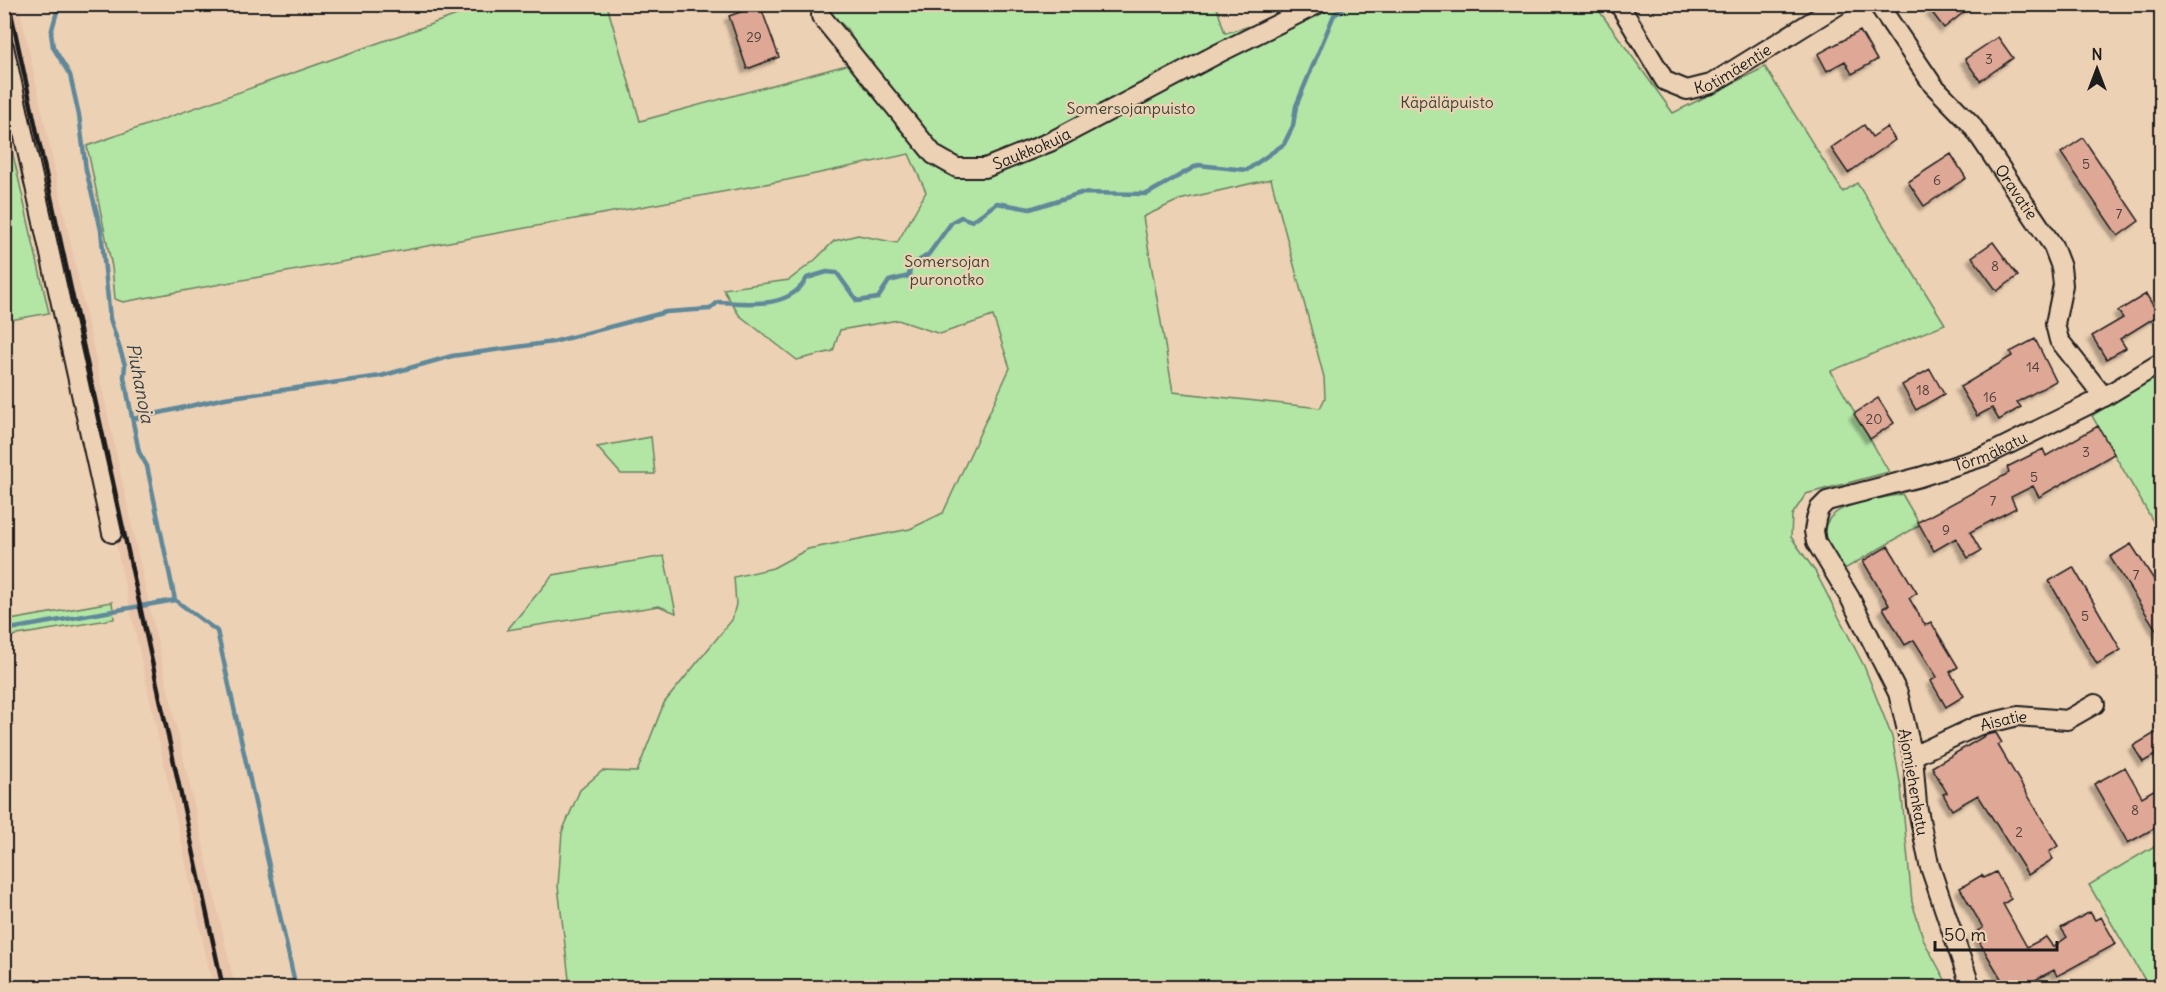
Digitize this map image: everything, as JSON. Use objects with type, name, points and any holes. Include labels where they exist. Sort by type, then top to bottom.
[{"type":"street","name":"Saukkokuja","points":[[820,16],[934,155],[957,168],[985,168],[1050,142],[1318,4]]},
{"type":"street","name":"Kotimäentie","points":[[1619,4],[1665,81],[1687,90],[1711,84],[1840,4]]},
{"type":"street","name":"Oravatie","points":[[1878,4],[1934,85],[1971,124],[2053,246],[2061,267],[2063,285],[2055,324],[2059,340],[2104,397]]},
{"type":"street","points":[[4,47],[112,533]]},
{"type":"street","name":"Törmäkatu","points":[[1816,519],[1819,508],[1827,501],[1920,477],[1985,456],[2104,397],[2162,363]]},
{"type":"street","name":"Ajomiehenkatu","points":[[1816,519],[1814,531],[1816,542],[1850,598],[1898,693],[1913,756],[1917,805],[1929,864],[1971,987]]},
{"type":"street","name":"Aisatie","points":[[1913,756],[1977,726],[2018,716],[2067,720],[2095,704]]},
{"type":"shaded area","points":[[4,5],[19,5],[146,591],[235,987],[213,987],[5,38]]},
{"type":"green space","points":[[488,4],[607,5],[640,121],[865,60],[847,29],[821,4],[1216,5],[1225,33],[1326,5],[1595,5],[1673,113],[1765,67],[1843,192],[1857,183],[1945,324],[1831,371],[1889,472],[1806,494],[1792,515],[1791,537],[1815,571],[1864,666],[1892,737],[1901,787],[1912,902],[1924,941],[1949,987],[563,987],[569,979],[558,886],[562,832],[580,790],[602,771],[637,772],[664,703],[732,620],[736,604],[734,577],[773,568],[808,549],[910,529],[943,513],[1010,368],[993,316],[940,334],[898,320],[840,330],[833,351],[797,360],[739,315],[723,289],[789,280],[815,260],[834,241],[858,235],[897,243],[926,192],[909,154],[787,180],[123,302],[115,299],[112,267],[87,146]],"holes":[[[1271,179],[1324,377],[1325,398],[1320,408],[1173,392],[1143,217],[1179,200]]]},
{"type":"green space","points":[[4,115],[49,313],[5,321],[4,321]]},
{"type":"green space","points":[[2161,370],[2161,535],[2092,416]]},
{"type":"green space","points":[[651,437],[655,474],[621,474],[597,447]]},
{"type":"green space","points":[[1902,494],[1920,525],[1843,570],[1828,546],[1825,532],[1828,521],[1836,512],[1848,506]]},
{"type":"green space","points":[[664,556],[676,613],[659,606],[507,630],[553,575]]},
{"type":"green space","points":[[112,602],[114,619],[5,637],[5,621]]},
{"type":"green space","points":[[2161,842],[2161,987],[2149,987],[2089,885]]},
{"type":"building","points":[[1939,4],[1974,4],[1944,28],[1931,11]]},
{"type":"building","points":[[760,5],[779,57],[747,69],[729,16]]},
{"type":"building","points":[[1860,31],[1877,60],[1852,74],[1845,61],[1827,71],[1818,54]]},
{"type":"building","points":[[1998,37],[2013,58],[1980,81],[1965,59]]},
{"type":"building","points":[[1864,125],[1872,137],[1887,127],[1895,140],[1848,173],[1831,148]]},
{"type":"building","points":[[2083,138],[2139,221],[2118,236],[2061,153]]},
{"type":"building","points":[[1951,154],[1966,178],[1924,206],[1908,182]]},
{"type":"building","points":[[1993,242],[2018,276],[1997,291],[1972,257]]},
{"type":"building","points":[[2146,294],[2159,315],[2120,339],[2126,348],[2106,359],[2092,336],[2123,318],[2118,311]]},
{"type":"building","points":[[2035,339],[2056,381],[2017,402],[2021,407],[1999,420],[1992,408],[1977,416],[1960,387],[2012,356],[2010,352]]},
{"type":"building","points":[[1930,369],[1944,394],[1916,410],[1902,385]]},
{"type":"building","points":[[1878,398],[1894,423],[1870,439],[1854,414]]},
{"type":"building","points":[[2098,426],[2114,454],[2039,497],[2033,486],[2011,497],[2016,508],[1970,532],[1981,551],[1968,558],[1956,538],[1934,551],[1918,522],[2009,473],[2007,467],[2043,449],[2046,456]]},
{"type":"building","points":[[2131,544],[2162,592],[2162,639],[2110,557]]},
{"type":"building","points":[[1888,546],[1917,593],[1909,598],[1925,625],[1931,622],[1958,667],[1950,672],[1964,696],[1946,707],[1931,681],[1937,677],[1914,640],[1905,645],[1883,608],[1889,605],[1863,561]]},
{"type":"building","points":[[2073,567],[2121,650],[2097,664],[2049,581]]},
{"type":"building","points":[[2162,729],[2162,751],[2143,762],[2133,746]]},
{"type":"building","points":[[1996,733],[2002,743],[1998,745],[2058,846],[2049,852],[2053,859],[2028,875],[1978,795],[1952,810],[1943,794],[1947,793],[1932,767],[1986,735]]},
{"type":"building","points":[[2125,767],[2142,797],[2162,785],[2162,824],[2128,843],[2094,784]]},
{"type":"building","points":[[1996,872],[2011,899],[2003,904],[2027,947],[2046,937],[2053,947],[2067,937],[2061,928],[2090,912],[2095,920],[2101,917],[2116,944],[2057,976],[2054,970],[2022,987],[2006,987],[1974,933],[1983,928],[1960,888],[1982,875],[1984,878]]},
{"type":"waterway","name":"Piuhanoja","points":[[4,630],[175,600],[147,466],[139,452],[124,377],[125,365],[110,319],[101,230],[86,170],[79,115],[70,75],[53,47],[51,33],[59,4]]},
{"type":"waterway","points":[[133,419],[225,398],[381,376],[452,356],[553,342],[666,312],[710,309],[718,302],[755,303],[779,300],[799,288],[807,278],[827,272],[837,273],[857,301],[878,298],[889,281],[909,276],[910,266],[928,255],[952,222],[961,217],[972,221],[997,203],[1030,209],[1081,193],[1147,194],[1198,165],[1247,170],[1284,144],[1293,126],[1296,106],[1334,15],[1342,10]]},
{"type":"waterway","points":[[175,600],[217,631],[296,988]]},
{"type":"railway","points":[[9,4],[223,988]]},
{"type":"park label","name":"Käpäläpuisto","points":[[1447,102]]},
{"type":"park label","name":"Somersojanpuisto","points":[[1131,108]]},
{"type":"park label","name":"Somersojan puronotko","points":[[947,270]]}]
